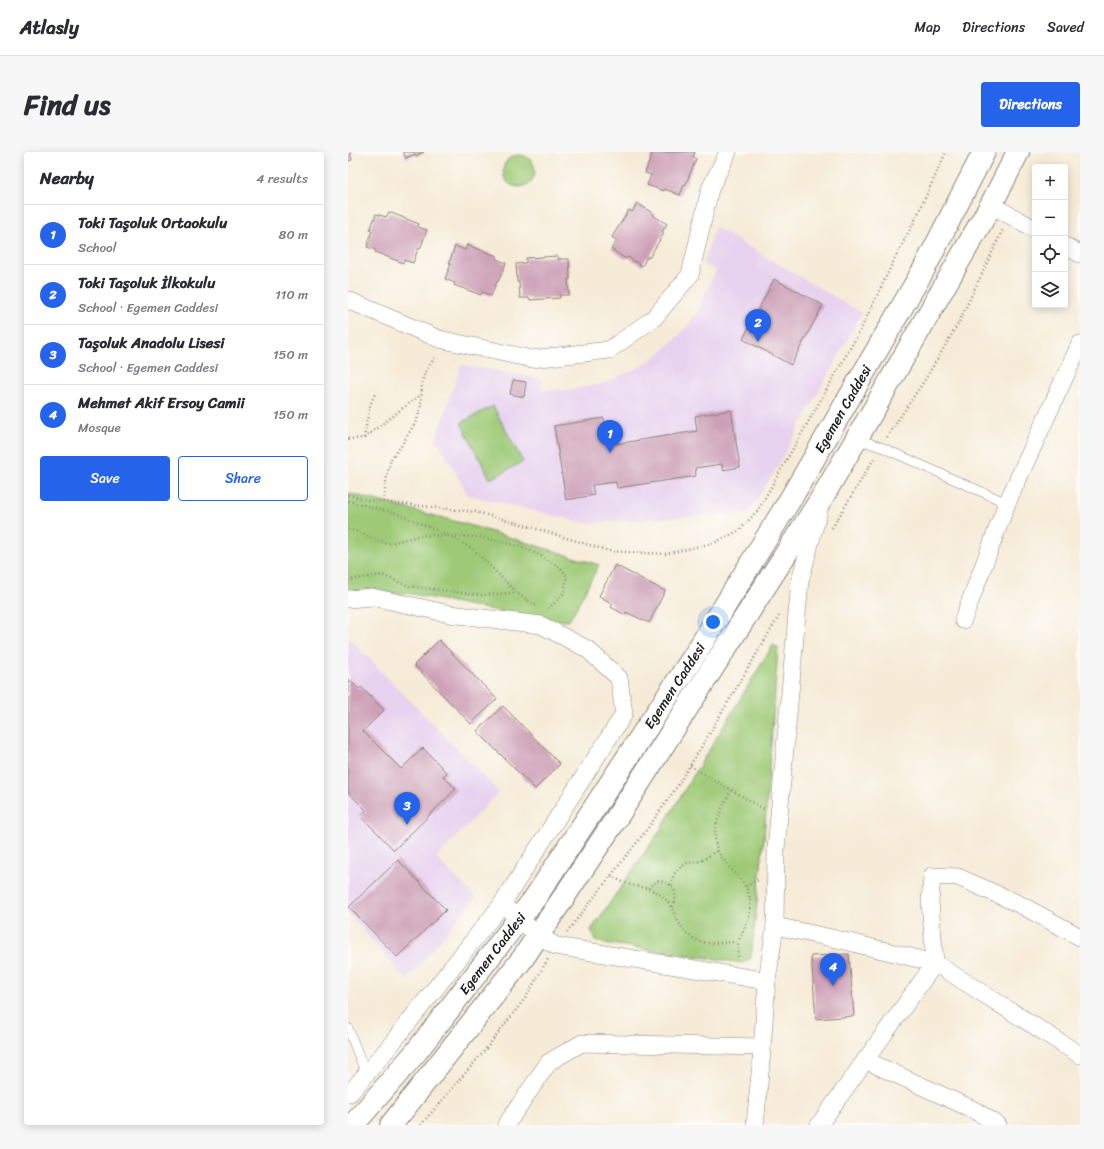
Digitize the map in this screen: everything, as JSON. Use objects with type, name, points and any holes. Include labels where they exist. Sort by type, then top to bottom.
[{"type":"main road","name":"Egemen Caddesi","points":[[353,1125],[416,1052],[535,898],[694,656],[791,498],[924,269],[984,152]]},
{"type":"main road","name":"Egemen Caddesi","points":[[391,1125],[523,958],[614,822],[823,496],[856,439],[1000,210],[1018,152]]},
{"type":"street","points":[[348,300],[439,339],[532,359],[609,350],[654,318],[690,275],[710,190],[728,152]]},
{"type":"street","points":[[1000,210],[1032,227]]},
{"type":"street","points":[[1068,248],[1080,254]]},
{"type":"street","points":[[963,620],[1007,503],[1080,344]]},
{"type":"street","points":[[755,1125],[766,981],[775,926],[776,849],[800,581],[823,496]]},
{"type":"street","points":[[348,599],[372,597],[450,614],[541,618],[542,625],[587,649],[619,678],[624,714],[502,904],[389,1047],[350,1093],[348,1093]]},
{"type":"street","points":[[819,1125],[935,963],[930,902],[932,876],[958,877],[1019,904],[1080,937]]},
{"type":"street","points":[[502,904],[538,935],[556,946],[766,981]]},
{"type":"street","points":[[775,926],[841,940],[935,963],[1080,1055]]},
{"type":"street","points":[[506,1125],[549,1062],[582,1043],[762,1047]]},
{"type":"street","points":[[865,1060],[974,1110],[998,1125]]},
{"type":"lane","points":[[856,439],[881,447],[1007,503]]},
{"type":"lane","points":[[348,1028],[366,1074]]},
{"type":"path","points":[[348,495],[367,500],[476,512],[609,551],[665,554],[714,543],[740,530],[758,510],[860,331],[917,216],[946,152]]},
{"type":"path","points":[[829,534],[881,447],[926,378],[958,324],[986,265],[1000,210]]},
{"type":"path","points":[[383,502],[387,475],[392,459],[418,420],[421,406],[422,382],[426,372],[431,362],[448,341]]},
{"type":"path","points":[[364,438],[370,405],[376,392]]},
{"type":"path","points":[[348,439],[364,438],[412,400],[421,395]]},
{"type":"path","points":[[348,501],[398,514],[450,536],[474,550],[541,618],[564,593],[568,576],[561,568],[541,556],[519,546],[480,537],[450,536],[422,535],[387,544],[348,529]]},
{"type":"path","points":[[348,580],[382,575],[408,586],[480,595],[517,593]]},
{"type":"path","points":[[421,1125],[526,997],[556,946],[648,828],[690,766],[781,614]]},
{"type":"path","points":[[690,766],[779,818]]},
{"type":"path","points":[[731,790],[718,821],[714,836],[723,860],[746,886],[750,898],[750,911],[738,942],[739,954],[737,976]]},
{"type":"path","points":[[671,885],[674,874],[679,868],[687,863],[701,861],[718,850]]},
{"type":"path","points":[[611,876],[627,884],[648,888],[664,897],[672,908],[684,931],[692,938],[703,943],[738,942]]},
{"type":"path","points":[[746,886],[763,878]]},
{"type":"path","points":[[648,888],[657,881],[665,881],[671,885],[676,901],[672,908]]},
{"type":"shaded area","points":[[715,227],[862,313],[776,469],[748,513],[586,523],[468,495],[436,438],[461,365],[542,379],[541,390],[569,390],[604,383],[636,369],[659,354],[683,331],[697,313],[716,270],[703,265]]},
{"type":"shaded area","points":[[348,637],[499,792],[436,858],[476,897],[407,980],[348,913]]},
{"type":"green space","points":[[516,155],[522,155],[531,159],[535,171],[531,183],[522,187],[516,187],[507,183],[503,174],[503,168],[507,159]]},
{"type":"green space","points":[[493,406],[523,462],[490,479],[461,423]]},
{"type":"green space","points":[[348,493],[469,525],[599,565],[569,621],[538,619],[407,593],[348,593]]},
{"type":"green space","points":[[773,645],[778,648],[764,838],[751,958],[743,963],[597,942],[591,930],[659,832]]},
{"type":"building","points":[[348,152],[350,152],[352,160],[348,161]]},
{"type":"building","points":[[403,152],[424,152],[416,156],[415,154],[406,158]]},
{"type":"building","points":[[653,152],[695,152],[693,157],[696,159],[680,195],[665,189],[664,191],[647,185],[651,175],[645,173]]},
{"type":"building","points":[[637,203],[667,224],[662,232],[664,233],[649,258],[647,257],[642,266],[628,257],[626,259],[611,249],[617,241],[612,237],[629,210],[632,212]]},
{"type":"building","points":[[389,212],[419,224],[418,227],[427,230],[413,263],[404,260],[403,263],[375,252],[376,250],[367,247],[372,231],[370,230],[376,214],[386,217]]},
{"type":"building","points":[[467,245],[497,256],[496,259],[506,263],[491,296],[482,292],[481,295],[454,285],[455,283],[445,279],[451,264],[449,263],[455,246],[465,250]]},
{"type":"building","points":[[558,256],[558,259],[569,259],[569,295],[559,295],[560,298],[530,300],[530,298],[520,298],[516,264],[526,263],[526,258]]},
{"type":"building","points":[[774,279],[823,305],[791,365],[743,339]]},
{"type":"building","points":[[513,380],[526,382],[524,397],[510,394]]},
{"type":"building","points":[[731,410],[740,467],[723,470],[722,464],[695,468],[696,476],[617,488],[616,482],[592,485],[594,495],[566,500],[554,426],[604,418],[609,445],[697,431],[695,416]]},
{"type":"building","points":[[615,565],[665,591],[649,623],[626,612],[625,615],[611,607],[613,604],[599,596]]},
{"type":"building","points":[[439,640],[497,699],[471,724],[414,665]]},
{"type":"building","points":[[348,679],[359,689],[361,687],[384,710],[363,731],[401,769],[423,748],[447,773],[443,776],[456,789],[394,850],[361,816],[366,810],[348,792]]},
{"type":"building","points":[[503,706],[560,764],[535,789],[477,731]]},
{"type":"building","points":[[398,860],[446,910],[397,957],[349,907]]},
{"type":"building","points":[[849,954],[854,1016],[816,1019],[811,956]]},
{"type":"place","name":"Toki Taşoluk İlkokulu","points":[[758,342]]},
{"type":"place","name":"Toki Taşoluk Ortaokulu","points":[[610,453]]},
{"type":"place","name":"Taşoluk Anadolu Lisesi","points":[[407,825]]},
{"type":"place","name":"Mehmet Akif Ersoy Camii","points":[[833,986]]}]
